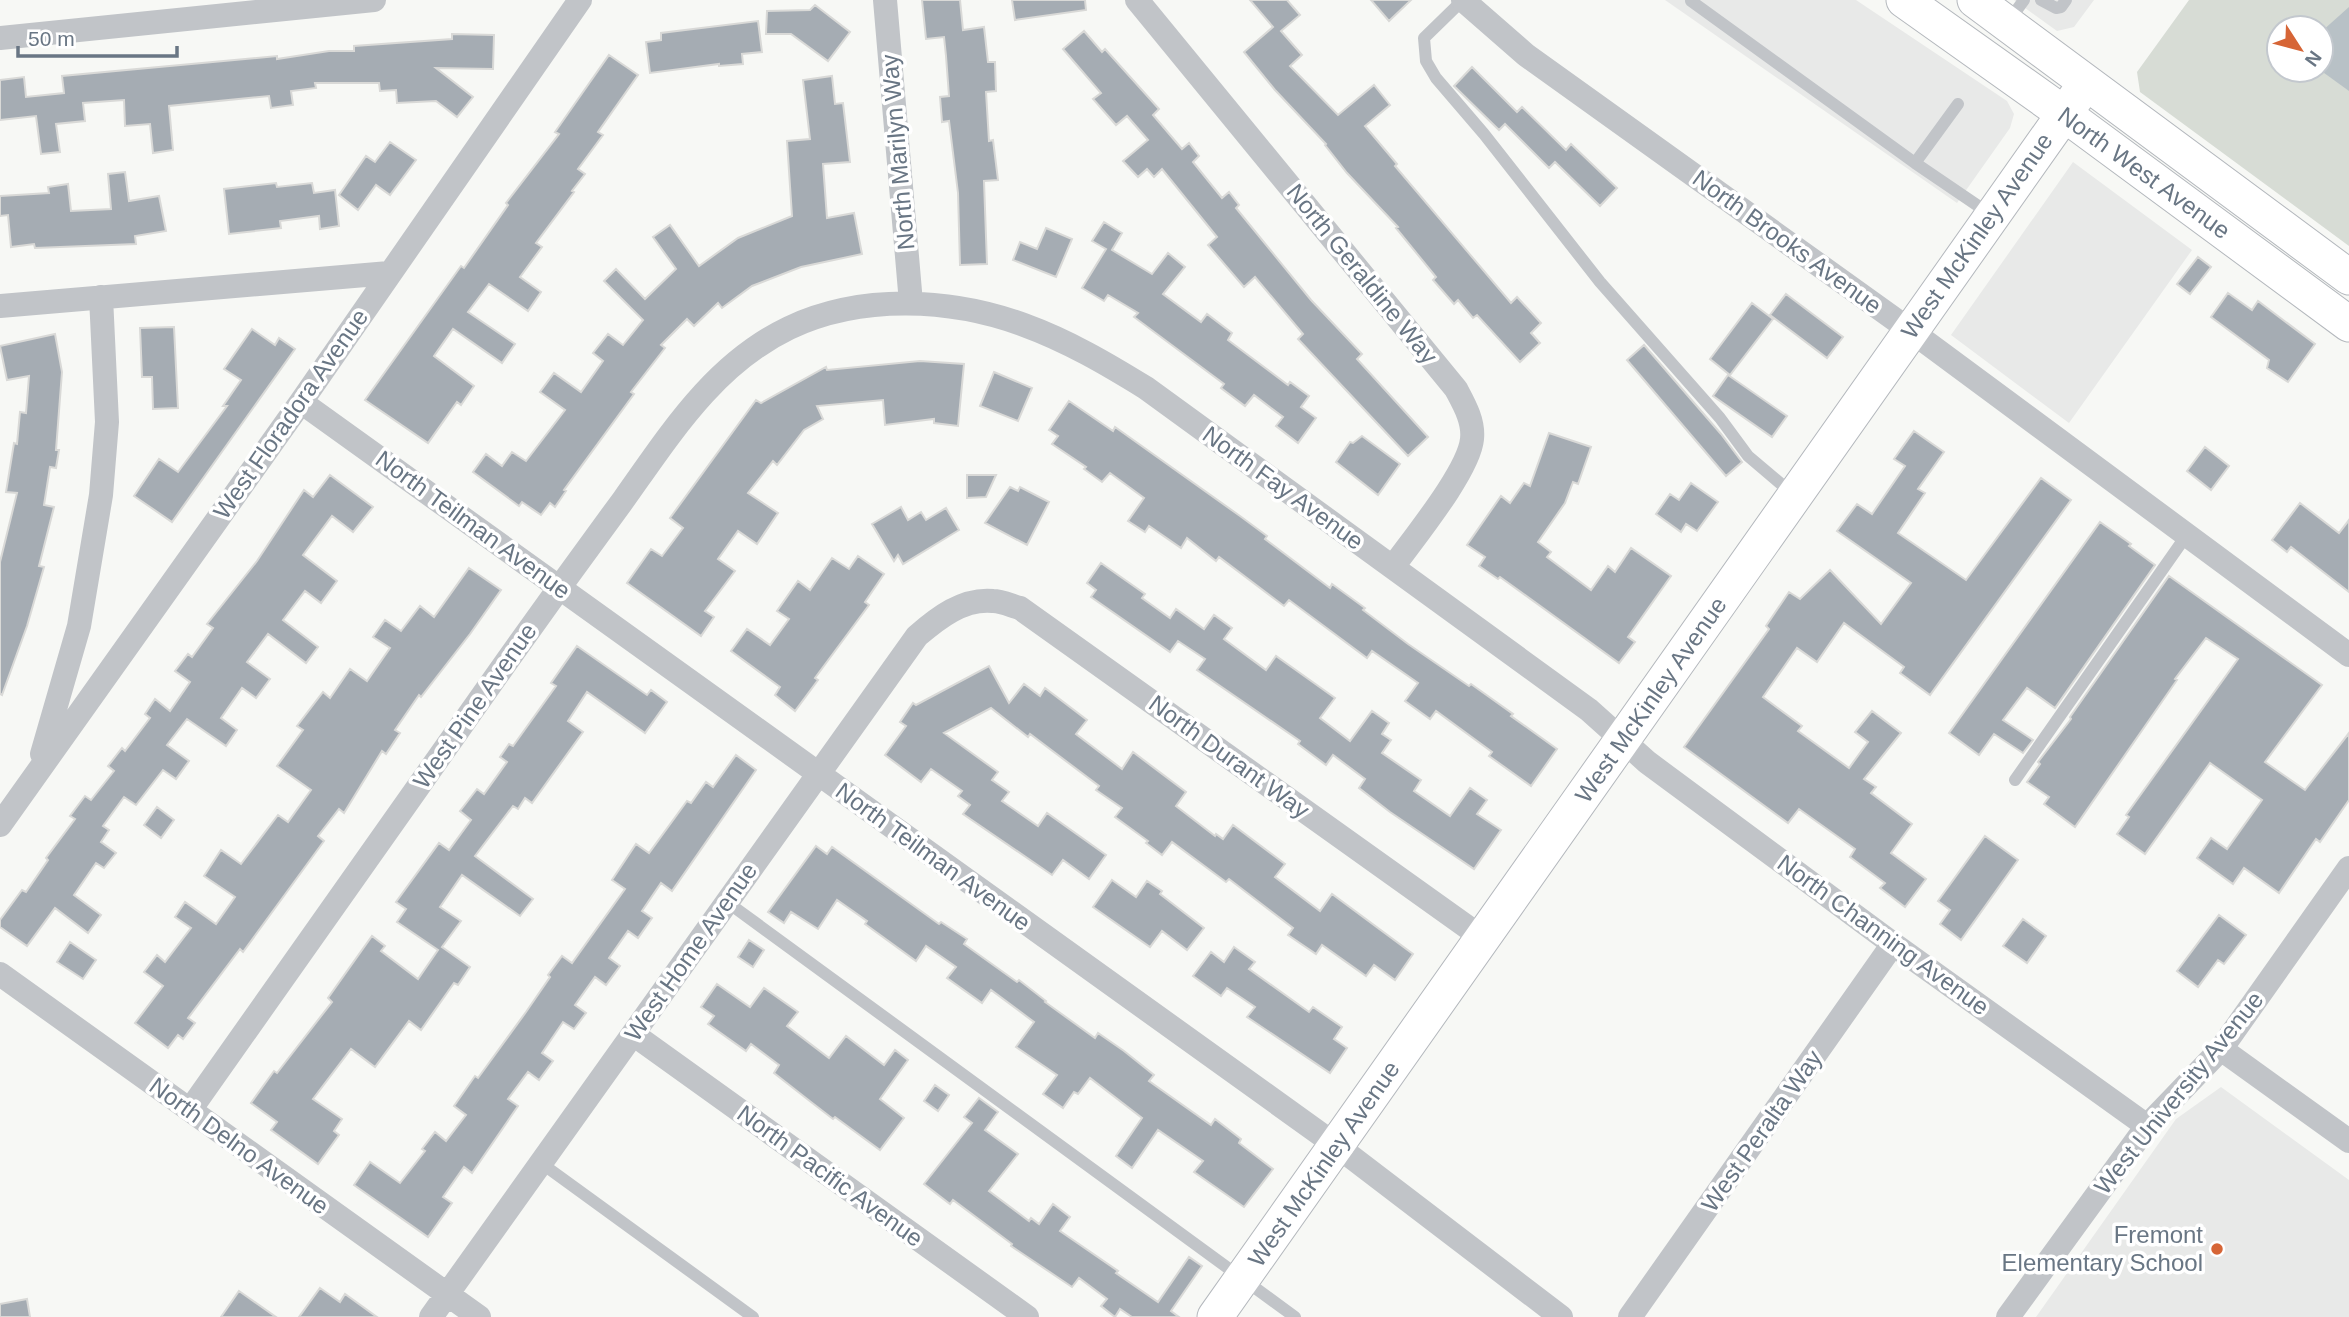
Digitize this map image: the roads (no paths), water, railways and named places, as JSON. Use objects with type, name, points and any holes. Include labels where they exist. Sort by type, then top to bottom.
[{"type":"main road","name":"North West Avenue","points":[[1904,0],[2063,113],[2349,324]]},
{"type":"main road","name":"North West Avenue","points":[[1975,0],[2015,12],[2085,83],[2349,278]]},
{"type":"main road","name":"West McKinley Avenue","points":[[1215,1317],[2085,83]]},
{"type":"street","points":[[0,38],[374,0]]},
{"type":"street","name":"West Floradora Avenue","points":[[0,825],[302,402],[580,0]]},
{"type":"street","name":"North Marilyn Way","points":[[885,0],[911,303]]},
{"type":"street","name":"North Geraldine Way","points":[[1137,0],[1456,389],[1469,413],[1473,439],[1464,466],[1393,567]]},
{"type":"street","name":"North Brooks Avenue","points":[[1463,0],[1526,55],[1911,331],[2349,655]]},
{"type":"street","points":[[0,306],[389,273]]},
{"type":"street","points":[[37,772],[79,626],[101,495],[107,422],[102,297]]},
{"type":"street","name":"North Fay Avenue","points":[[911,303],[972,311],[1022,324],[1110,365],[1146,388],[1589,710],[1622,740]]},
{"type":"street","name":"West Pine Avenue","points":[[190,1110],[559,587],[695,401],[723,371],[754,348],[791,327],[837,312],[873,305],[911,303]]},
{"type":"street","name":"North Teilman Avenue","points":[[302,402],[1337,1146],[1561,1317]]},
{"type":"street","name":"North Durant Way","points":[[965,604],[992,600],[1020,608],[1484,939]]},
{"type":"street","name":"West Home Avenue","points":[[431,1317],[917,636],[941,615],[965,604]]},
{"type":"street","name":"North Channing Avenue","points":[[1622,740],[1647,762],[1893,944],[2147,1126]]},
{"type":"street","name":"West University Avenue","points":[[2008,1317],[2147,1126],[2221,1049],[2349,868]]},
{"type":"street","name":"West Peralta Way","points":[[1630,1317],[1893,944]]},
{"type":"street","name":"North Delno Avenue","points":[[0,974],[479,1317]]},
{"type":"street","name":"North Pacific Avenue","points":[[633,1034],[1027,1317]]},
{"type":"street","points":[[2221,1049],[2349,1142]]},
{"type":"lane","points":[[1463,0],[1424,38],[1426,61],[1436,78],[1600,282],[1720,418],[1748,456],[1795,495]]},
{"type":"lane","points":[[1692,0],[1915,163],[1992,215]]},
{"type":"lane","points":[[2041,0],[2056,8],[2061,7],[2066,0]]},
{"type":"lane","points":[[1915,163],[1958,104]]},
{"type":"lane","points":[[2015,780],[2186,537]]},
{"type":"lane","points":[[727,902],[1295,1317]]},
{"type":"lane","points":[[541,1163],[753,1317]]},
{"type":"place","name":"Fremont Elementary School","points":[[2217,1249]]}]
